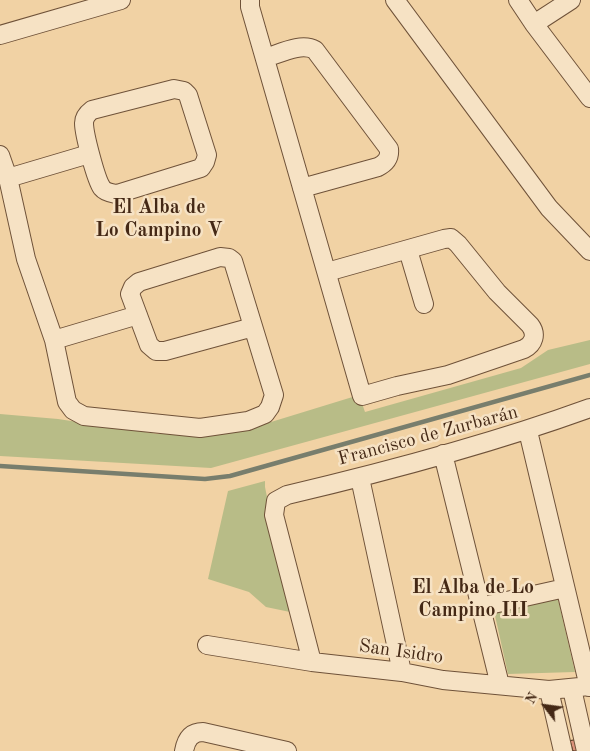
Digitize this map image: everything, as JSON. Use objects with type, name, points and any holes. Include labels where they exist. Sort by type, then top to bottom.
[{"type":"street","points":[[0,35],[121,0]]},
{"type":"street","points":[[395,0],[549,208],[590,251]]},
{"type":"street","points":[[518,0],[590,98]]},
{"type":"street","points":[[534,24],[570,0]]},
{"type":"street","points":[[247,2],[265,58],[362,396],[448,375],[524,349],[532,343],[534,338],[533,329],[497,292],[455,241],[450,238],[327,272]]},
{"type":"street","points":[[265,58],[301,48],[315,50],[389,149],[388,158],[382,165],[302,188]]},
{"type":"street","points":[[174,89],[184,91],[188,95],[207,155],[201,168],[117,194],[108,193],[102,189],[89,154],[84,121],[87,114],[92,110],[174,89]]},
{"type":"street","points":[[8,178],[89,154]]},
{"type":"street","points":[[0,155],[8,178],[26,259],[54,340],[67,402],[78,414],[142,423],[200,428],[248,421],[265,414],[270,407],[274,395],[234,261],[229,258],[220,257],[138,282],[130,294],[149,345],[156,351],[164,351],[253,327]]},
{"type":"street","points":[[408,250],[424,304]]},
{"type":"street","points":[[54,340],[138,315]]},
{"type":"street","name":"Francisco de Zurbarán","points":[[312,662],[274,515],[276,501],[287,495],[360,478],[528,431],[590,408]]},
{"type":"street","points":[[528,431],[566,588],[583,687],[586,751]]},
{"type":"street","points":[[443,454],[500,685]]},
{"type":"street","points":[[360,478],[402,672]]},
{"type":"street","points":[[480,608],[566,588]]},
{"type":"street","name":"San Isidro","points":[[207,645],[312,662],[402,672],[443,680],[549,690],[583,687]]},
{"type":"street","points":[[549,690],[563,751]]},
{"type":"street","points":[[184,751],[186,741],[192,735],[203,732],[279,750]]},
{"type":"green space","points":[[590,340],[590,364],[211,468],[0,456],[0,414],[58,419],[158,434],[245,430],[359,395],[365,412],[521,368],[548,350]]},
{"type":"green space","points":[[265,481],[290,612],[266,607],[249,592],[208,579],[228,491]]},
{"type":"green space","points":[[557,595],[575,672],[508,674],[494,611]]},
{"type":"building","points":[[576,740],[579,751],[573,751],[570,741]]},
{"type":"waterway","points":[[0,466],[205,479],[230,476],[590,375]]},
{"type":"district","name":"El Alba de Lo Campino V","points":[[159,220]]},
{"type":"district","name":"El Alba de Lo Campino III","points":[[473,600]]}]
